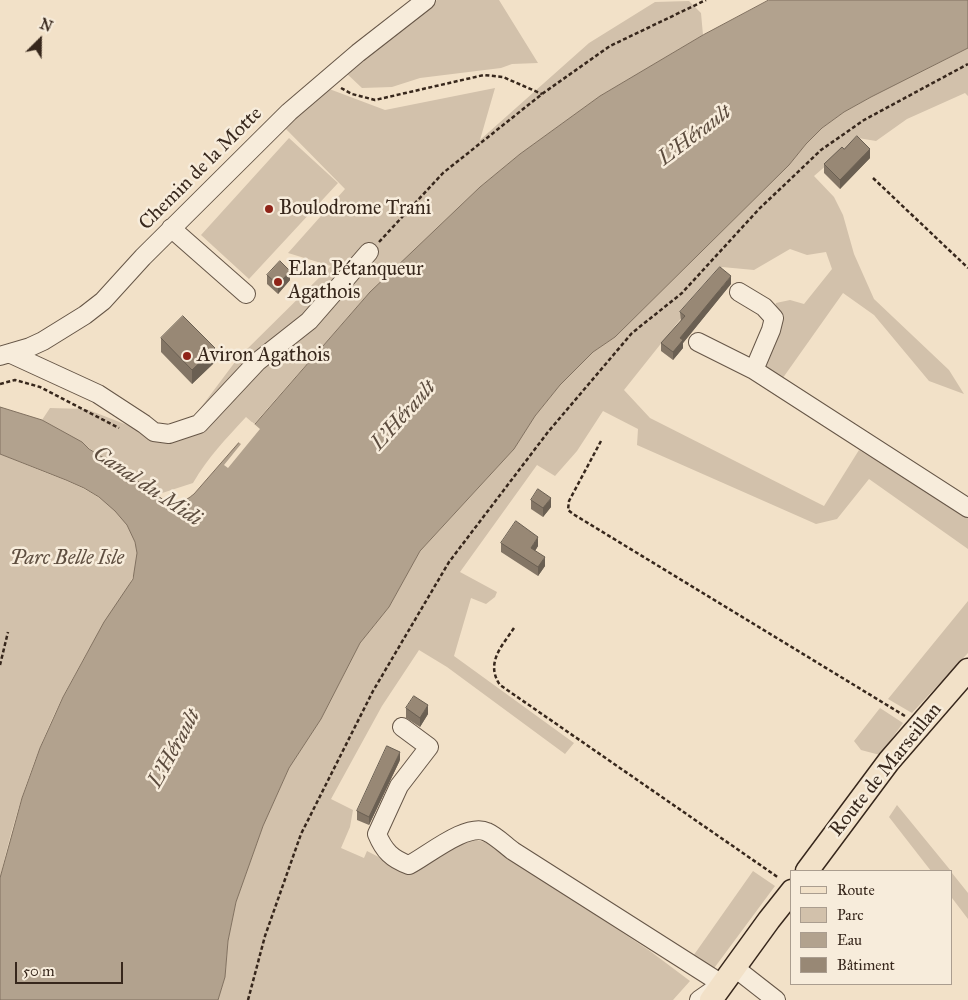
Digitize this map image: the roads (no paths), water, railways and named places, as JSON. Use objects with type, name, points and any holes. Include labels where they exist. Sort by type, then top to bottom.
[{"type":"main road","name":"Route de Marseillan","points":[[807,870],[889,761],[968,670]]},
{"type":"main road","points":[[722,984],[768,920],[788,886]]},
{"type":"street","name":"Chemin de la Motte","points":[[6,355],[43,340],[85,315],[103,301],[171,228],[289,112],[426,0]]},
{"type":"street","points":[[171,228],[246,294]]},
{"type":"street","points":[[6,355],[98,394],[154,432],[169,434],[199,424],[257,362],[309,321],[369,252]]},
{"type":"street","points":[[739,292],[764,307],[774,318],[771,330],[754,370]]},
{"type":"street","points":[[698,342],[754,370],[968,508]]},
{"type":"street","points":[[402,727],[429,747],[399,786],[377,834],[381,846],[396,861],[409,865],[453,838],[471,832],[486,831],[513,851],[722,984],[776,1000]]},
{"type":"street","points":[[699,1000],[722,984]]},
{"type":"water","name":"L'Hérault","points":[[769,0],[968,0],[968,48],[871,97],[844,112],[822,128],[789,165],[615,337],[593,352],[560,385],[535,416],[514,449],[420,551],[389,607],[360,643],[321,719],[289,768],[263,826],[236,902],[228,941],[225,977],[218,1000],[0,1000],[0,878],[22,798],[40,748],[63,697],[104,622],[133,579],[137,553],[135,542],[127,525],[99,497],[66,480],[0,454],[0,407],[42,420],[82,442],[89,449],[117,466],[165,501],[177,503],[184,501],[194,494],[370,292],[480,187],[520,154],[600,96],[703,35]]},
{"type":"place","name":"Boulodrome Trani","points":[[269,209]]},
{"type":"place","name":"Elan Pétanqueur Agathois","points":[[278,282]]},
{"type":"place","name":"Aviron Agathois","points":[[187,356]]},
{"type":"water label","name":"Canal du Midi","points":[[147,487]]},
{"type":"park label","name":"Parc Belle Isle","points":[[67,559]]}]
